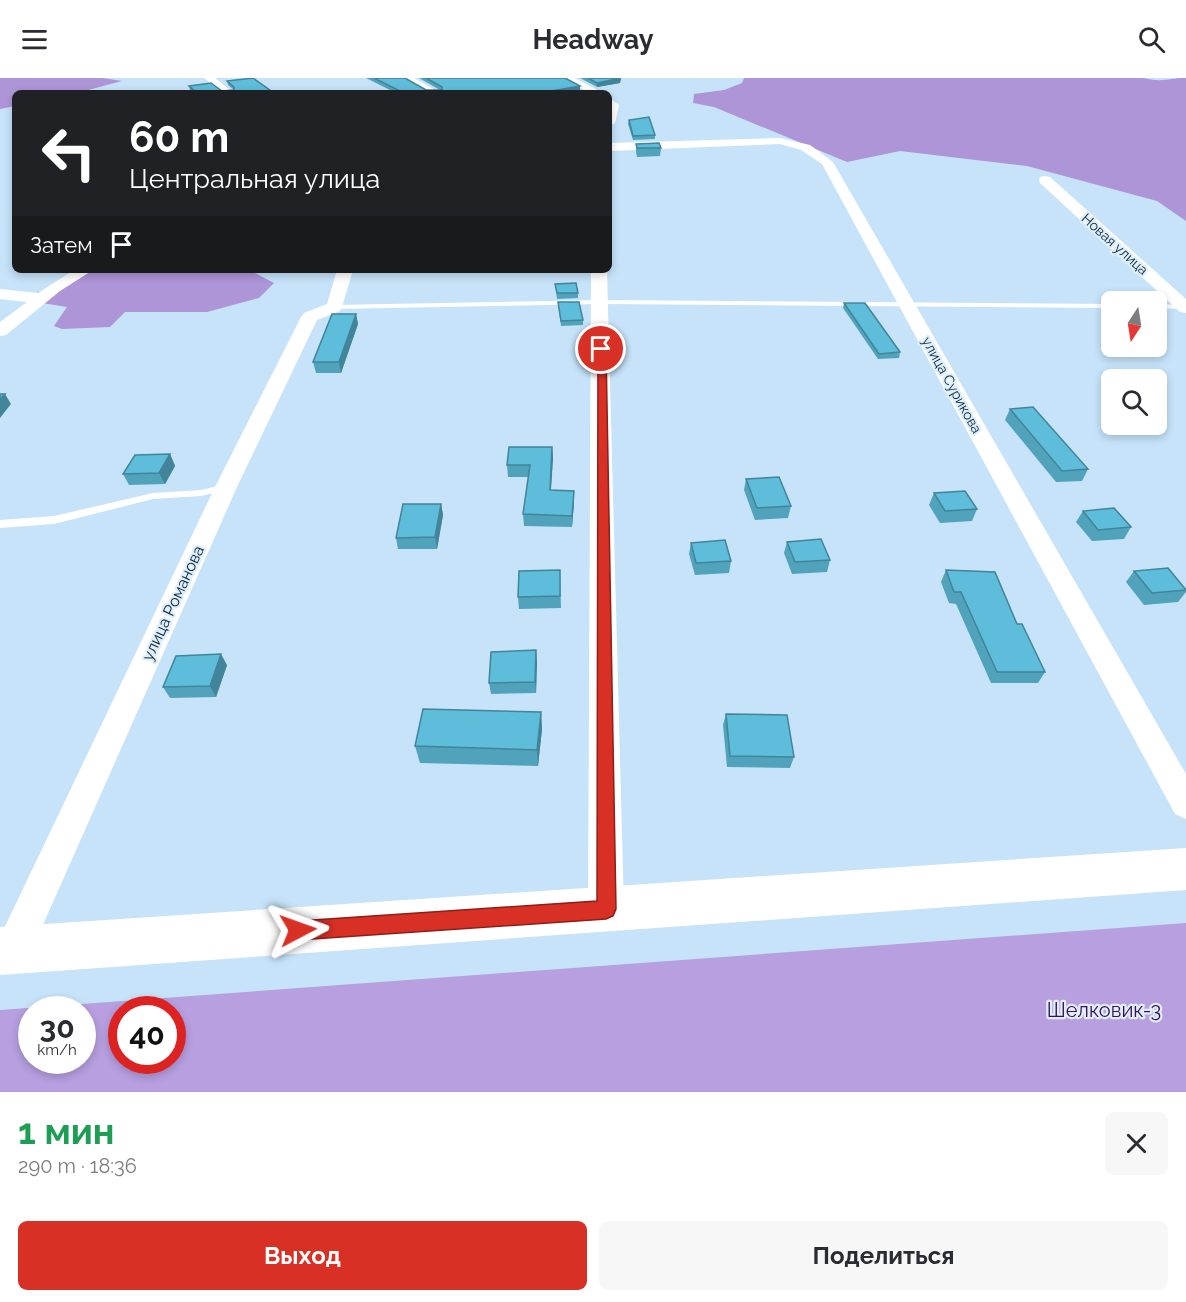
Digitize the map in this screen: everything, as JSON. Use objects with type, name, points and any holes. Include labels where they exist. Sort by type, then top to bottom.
[{"type":"street","points":[[209,78],[225,90]]},
{"type":"street","points":[[406,78],[430,90]]},
{"type":"street","points":[[567,78],[592,90]]},
{"type":"street","name":"улица Сурикова","points":[[612,147],[780,141],[799,144],[818,154],[827,162],[1186,804]]},
{"type":"street","name":"Новая улица","points":[[1044,180],[1185,307]]},
{"type":"street","points":[[0,331],[41,298],[80,273]]},
{"type":"street","points":[[334,307],[344,273]]},
{"type":"street","points":[[599,273],[606,909]]},
{"type":"street","points":[[0,294],[41,298]]},
{"type":"street","name":"улица Романова","points":[[7,950],[226,487],[310,317],[334,307]]},
{"type":"street","points":[[7,950],[1186,869]]},
{"type":"lane","points":[[334,307],[601,302],[1101,306]]},
{"type":"lane","points":[[1167,306],[1185,307]]},
{"type":"lane","points":[[0,524],[54,520],[153,496],[201,493],[226,487]]},
{"type":"green space","name":"Шелковик-3","points":[[1186,923],[1186,1092],[0,1092],[0,1010],[18,1009],[18,1074],[96,1074],[96,1003],[108,1002],[108,1074],[186,1074],[186,996]]},
{"type":"shaded area","points":[[0,78],[103,78],[122,81],[88,90],[12,90],[12,107],[0,109]]},
{"type":"shaded area","points":[[744,78],[1144,78],[1161,80],[1186,78],[1186,221],[1157,201],[1027,166],[900,151],[847,162],[714,107],[693,103],[694,94],[724,90],[742,83]]},
{"type":"shaded area","points":[[80,273],[255,273],[274,283],[259,298],[207,312],[125,312],[110,327],[62,329],[54,326],[67,307],[36,302],[33,295]]},
{"type":"building","points":[[253,78],[270,90],[234,90],[234,87],[227,81]]},
{"type":"building","points":[[374,78],[405,78],[426,90],[398,90]]},
{"type":"building","points":[[426,78],[565,78],[580,86],[557,90],[442,90],[442,87]]},
{"type":"building","points":[[588,78],[621,78],[597,83]]},
{"type":"building","points":[[211,83],[221,90],[194,90],[189,86]]},
{"type":"building","points":[[649,117],[655,135],[633,136],[629,120]]},
{"type":"building","points":[[659,143],[661,148],[637,148],[636,144]]},
{"type":"building","points":[[576,283],[578,293],[557,293],[555,284]]},
{"type":"building","points":[[558,302],[579,302],[583,320],[561,321]]},
{"type":"building","points":[[844,303],[865,303],[900,352],[879,354]]},
{"type":"building","points":[[332,314],[356,314],[339,362],[313,362]]},
{"type":"building","points":[[1033,407],[1088,469],[1062,471],[1010,409]]},
{"type":"building","points":[[509,447],[552,447],[550,490],[574,491],[572,516],[523,514],[530,465],[507,465]]},
{"type":"building","points":[[170,454],[159,473],[123,474],[135,455]]},
{"type":"building","points":[[779,477],[791,506],[757,508],[746,479]]},
{"type":"building","points":[[965,491],[977,509],[945,511],[934,493]]},
{"type":"building","points":[[403,504],[441,504],[435,537],[396,538]]},
{"type":"building","points":[[1114,508],[1131,527],[1098,530],[1083,511]]},
{"type":"building","points":[[821,539],[830,560],[795,562],[787,542]]},
{"type":"building","points":[[725,540],[731,561],[696,563],[691,543]]},
{"type":"building","points":[[1168,568],[1186,590],[1152,593],[1134,571]]},
{"type":"building","points":[[560,570],[560,596],[518,597],[519,571]]},
{"type":"building","points":[[946,570],[995,572],[1017,624],[1022,624],[1045,672],[997,672],[961,592],[954,592]]},
{"type":"building","points":[[536,650],[535,682],[489,683],[491,652]]},
{"type":"building","points":[[221,654],[210,686],[163,687],[176,656]]},
{"type":"building","points":[[423,709],[541,712],[537,750],[415,746]]},
{"type":"building","points":[[726,714],[787,715],[794,757],[730,756]]},
{"type":"route","points":[[298,930],[606,909],[601,349]]}]
